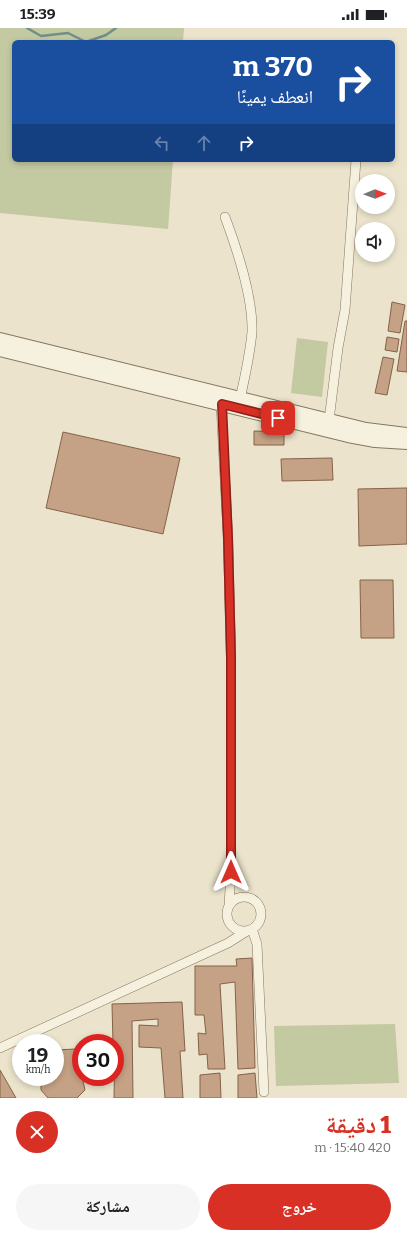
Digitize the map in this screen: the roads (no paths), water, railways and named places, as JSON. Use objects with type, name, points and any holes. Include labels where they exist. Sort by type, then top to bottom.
[{"type":"street","points":[[329,420],[336,363],[345,310],[356,162]]},
{"type":"street","points":[[225,217],[241,264],[252,318],[250,344],[240,398]]},
{"type":"street","points":[[0,339],[329,420],[373,430],[407,434]]},
{"type":"street","points":[[0,350],[361,439],[407,443]]},
{"type":"street","points":[[222,404],[228,538],[231,657],[231,872],[227,916],[230,932],[228,943]]},
{"type":"street","points":[[231,872],[233,887],[238,898]]},
{"type":"street","points":[[0,1048],[228,943],[250,930],[260,921],[261,915],[257,904],[248,898],[238,898],[229,906]]},
{"type":"street","points":[[228,922],[236,930],[250,930]]},
{"type":"street","points":[[250,930],[257,944],[264,1092]]},
{"type":"waterway","points":[[27,28],[41,36],[68,33],[82,40]]},
{"type":"waterway","points":[[92,40],[106,35],[116,28]]}]
